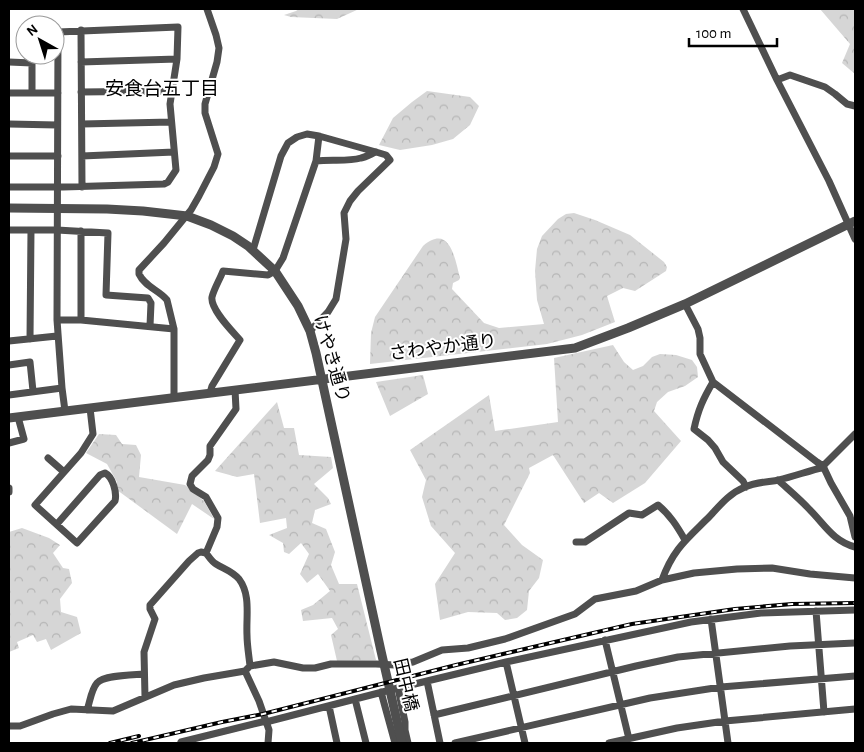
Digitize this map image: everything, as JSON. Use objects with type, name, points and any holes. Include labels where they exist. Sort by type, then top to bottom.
[{"type":"street","points":[[174,397],[174,329],[167,300],[144,283],[138,274],[139,270],[187,216],[207,182],[218,154],[205,113],[205,104],[219,48],[207,9]]},
{"type":"street","points":[[743,9],[829,182],[852,222],[855,240]]},
{"type":"street","points":[[9,187],[164,184],[168,182],[176,170],[170,104],[177,59],[178,27],[65,31]]},
{"type":"street","points":[[81,30],[82,186]]},
{"type":"street","points":[[81,62],[177,59]]},
{"type":"street","points":[[32,65],[32,93]]},
{"type":"street","points":[[58,65],[57,336],[65,411]]},
{"type":"street","points":[[778,80],[790,75],[825,87],[847,104],[855,106]]},
{"type":"street","points":[[81,92],[172,90]]},
{"type":"street","points":[[9,93],[58,93]]},
{"type":"street","points":[[82,124],[171,122]]},
{"type":"street","points":[[9,124],[58,125]]},
{"type":"street","points":[[253,250],[281,156],[288,143],[297,137],[307,134],[319,136],[386,155],[390,160],[350,200],[344,213],[346,239],[336,299],[328,312],[310,331]]},
{"type":"street","points":[[210,392],[240,340],[222,319],[212,298],[224,272],[268,275],[280,266],[316,161],[319,136]]},
{"type":"street","points":[[82,156],[174,152]]},
{"type":"street","points":[[316,161],[362,158],[376,152]]},
{"type":"street","points":[[9,156],[58,156]]},
{"type":"street","name":"けやき通り","points":[[9,208],[116,209],[187,216],[233,236],[253,250],[275,271],[298,306],[310,331],[381,652]]},
{"type":"street","name":"さわやか通り","points":[[14,418],[210,392],[575,348],[685,304],[852,222]]},
{"type":"street","points":[[9,230],[108,233],[106,295],[148,298],[151,303],[150,326]]},
{"type":"street","points":[[30,230],[30,339]]},
{"type":"street","points":[[81,231],[81,320]]},
{"type":"street","points":[[685,304],[698,329],[700,354],[713,382],[824,466],[831,483],[850,516],[855,537]]},
{"type":"street","points":[[57,320],[81,320],[174,329]]},
{"type":"street","points":[[9,341],[57,336]]},
{"type":"street","points":[[9,365],[30,362],[33,391]]},
{"type":"street","points":[[713,382],[702,401],[694,429],[708,440],[715,448],[722,462],[743,481],[746,487]]},
{"type":"street","points":[[9,395],[62,388]]},
{"type":"street","points":[[206,553],[217,527],[218,518],[206,498],[193,489],[190,484],[192,476],[208,460],[210,446],[236,409],[235,390]]},
{"type":"street","points":[[56,524],[100,475],[105,473],[110,477],[116,497],[115,502],[77,543],[56,524],[35,505],[81,453],[93,434],[90,408]]},
{"type":"street","points":[[9,443],[24,440],[14,418]]},
{"type":"street","points":[[662,580],[671,558],[685,540],[735,492],[746,487],[778,480],[824,466],[855,434]]},
{"type":"street","points":[[48,458],[64,472]]},
{"type":"street","points":[[778,480],[811,510],[833,536],[855,547]]},
{"type":"street","points":[[576,542],[586,542],[629,514],[642,515],[658,505],[674,521],[685,540]]},
{"type":"street","points":[[145,697],[144,652],[155,619],[150,605],[188,561],[198,552],[206,553],[215,564],[230,570],[242,584],[247,601],[247,668],[269,730],[268,743]]},
{"type":"street","points":[[9,726],[20,726],[72,709],[113,711],[174,685],[274,662],[303,668],[315,668],[331,664],[395,665],[413,662],[442,650],[468,648],[505,639],[575,614],[595,599],[636,591],[662,580],[694,573],[772,568],[855,578]]},
{"type":"street","points":[[182,743],[506,662],[677,625],[761,613],[855,610]]},
{"type":"street","points":[[816,611],[824,712]]},
{"type":"street","points":[[711,619],[728,743]]},
{"type":"street","points":[[605,640],[629,738]]},
{"type":"street","points":[[434,715],[678,657],[790,646],[855,643]]},
{"type":"street","name":"田中橋","points":[[381,652],[402,743]]},
{"type":"street","points":[[506,662],[525,743]]},
{"type":"street","points":[[87,710],[96,684],[100,681],[106,678],[144,674]]},
{"type":"street","points":[[455,743],[650,698],[721,687],[855,676]]},
{"type":"street","points":[[427,681],[440,743]]},
{"type":"street","points":[[398,688],[406,722],[405,730],[408,743]]},
{"type":"street","points":[[381,692],[395,743]]},
{"type":"street","points":[[355,699],[366,743]]},
{"type":"street","points":[[329,706],[336,743]]},
{"type":"street","points":[[609,743],[677,728],[726,721],[855,709]]},
{"type":"green space","points":[[299,9],[359,9],[337,19],[284,15]]},
{"type":"green space","points":[[820,9],[855,9],[855,74],[842,63],[850,44]]},
{"type":"green space","points":[[427,91],[470,97],[479,106],[470,125],[453,139],[432,145],[400,150],[379,145],[393,118]]},
{"type":"green space","points":[[574,213],[630,235],[664,262],[667,267],[666,271],[635,291],[623,288],[607,296],[615,322],[582,335],[547,344],[370,364],[371,333],[375,317],[423,246],[432,240],[439,239],[445,241],[450,246],[460,278],[453,283],[452,289],[484,323],[499,328],[544,324],[537,300],[535,271],[537,249],[542,236],[558,219],[566,214]]},
{"type":"green space","points":[[613,345],[624,362],[633,370],[643,366],[652,357],[660,354],[676,355],[692,360],[697,367],[698,377],[685,386],[668,392],[657,402],[654,411],[681,441],[645,483],[613,503],[599,493],[584,503],[553,455],[529,468],[530,473],[504,525],[522,545],[543,560],[539,578],[529,591],[527,610],[517,618],[505,620],[497,613],[468,612],[440,620],[435,584],[455,553],[431,526],[422,497],[426,480],[410,450],[489,395],[495,431],[558,422],[554,358]]},
{"type":"green space","points":[[423,375],[428,394],[390,416],[376,382]]},
{"type":"green space","points":[[277,402],[284,428],[294,428],[299,455],[331,457],[333,468],[314,484],[328,498],[331,504],[315,510],[312,523],[326,529],[335,552],[331,565],[339,584],[357,584],[376,660],[337,661],[331,635],[338,629],[332,618],[303,621],[301,610],[313,605],[330,591],[318,574],[307,583],[300,574],[309,554],[301,543],[289,554],[284,552],[283,543],[269,535],[287,528],[286,518],[260,523],[254,474],[237,477],[215,471]]},
{"type":"green space","points":[[99,434],[116,435],[122,444],[136,445],[141,455],[139,477],[185,485],[204,501],[214,519],[192,504],[177,534],[117,490],[117,482],[107,464],[86,453]]},
{"type":"green space","points":[[22,528],[49,538],[60,545],[53,553],[63,568],[69,569],[72,583],[60,599],[61,612],[77,617],[81,633],[51,650],[46,639],[37,642],[33,635],[17,642],[19,648],[9,652],[9,532]]},
{"type":"railway","points":[[132,743],[263,714],[456,665],[632,624],[735,609],[792,604],[855,603]]},
{"type":"railway","points":[[110,743],[139,736]]},
{"type":"district","name":"安食台五丁目","points":[[162,89]]}]
